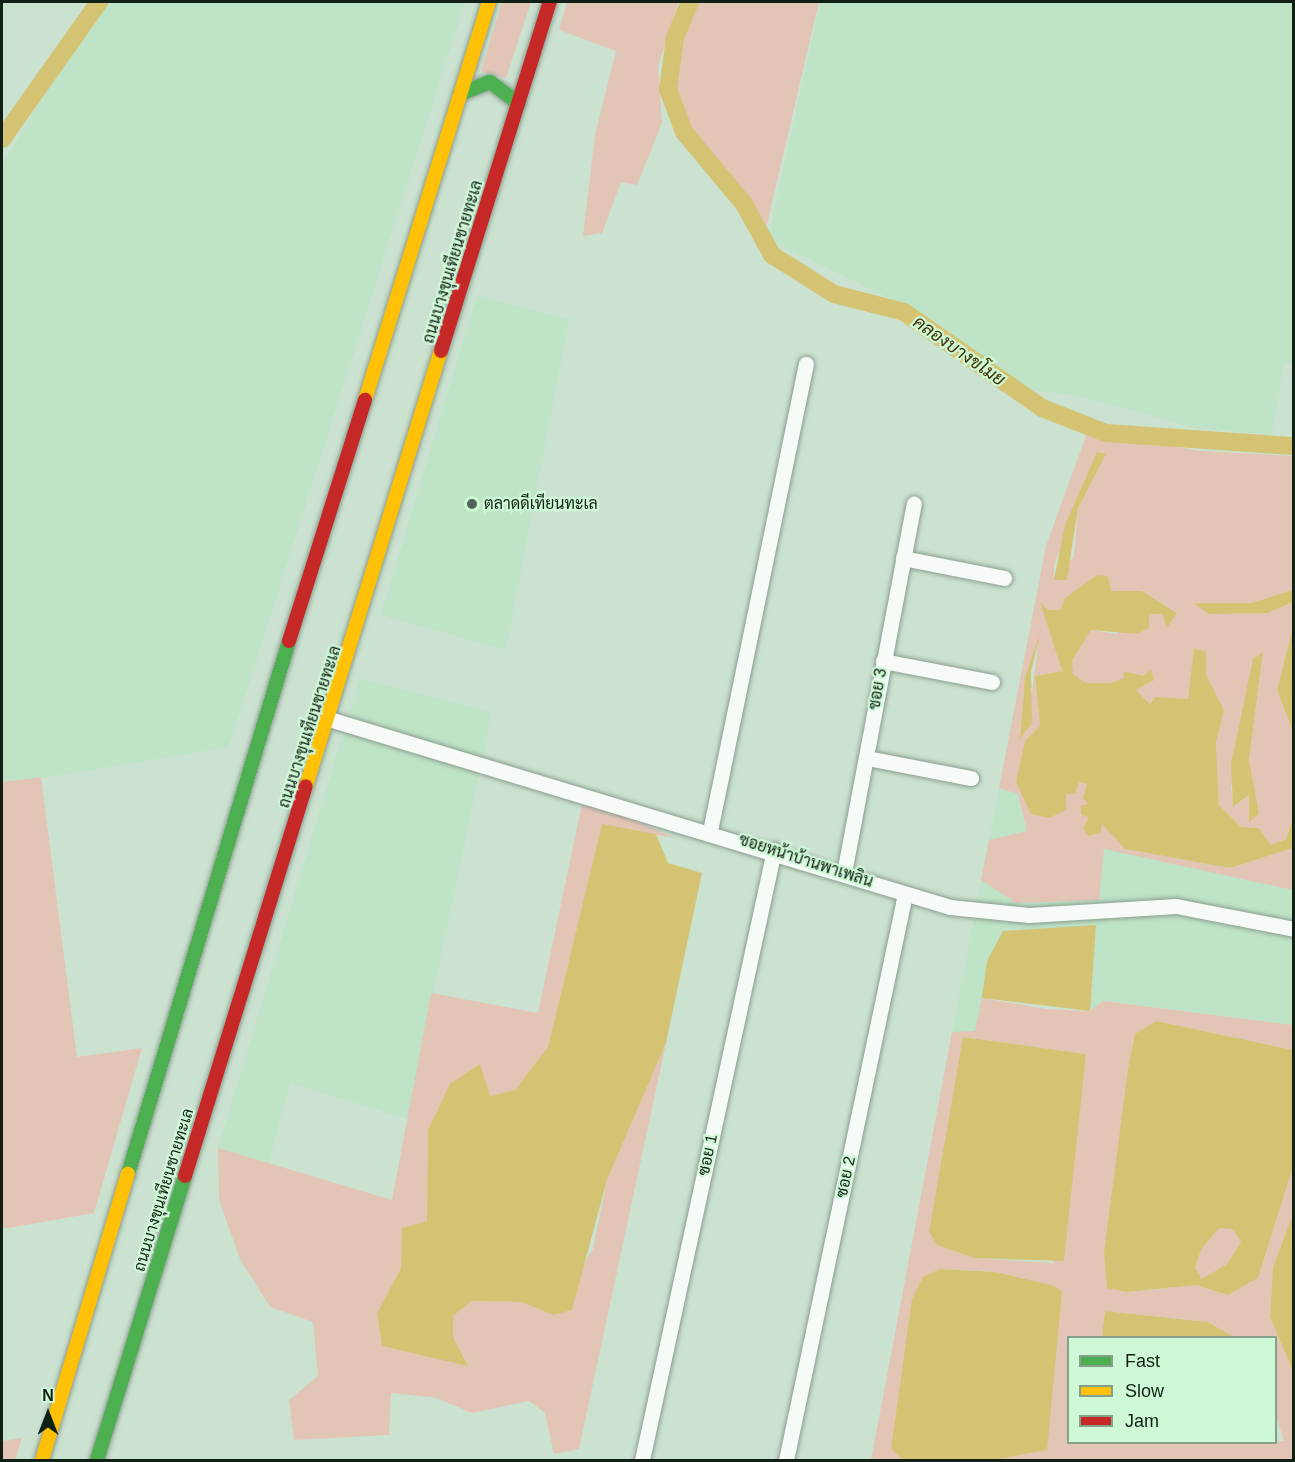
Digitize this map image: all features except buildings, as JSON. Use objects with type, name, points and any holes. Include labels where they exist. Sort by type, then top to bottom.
[{"type":"main road","points":[[42,1461],[489,2]]},
{"type":"main road","name":"ถนนบางขุนเทียนชายทะเล","points":[[97,1461],[550,2]]},
{"type":"main road","points":[[460,94],[490,82],[512,94],[519,104]]},
{"type":"street","points":[[710,831],[806,364]]},
{"type":"street","name":"ซอย 3","points":[[844,873],[914,504]]},
{"type":"street","points":[[903,558],[1004,578]]},
{"type":"street","points":[[883,661],[992,682]]},
{"type":"street","name":"ซอยหน้าบ้านพาเพลิน","points":[[329,719],[774,850],[905,894],[995,915],[1176,906],[1293,929]]},
{"type":"street","points":[[867,758],[971,778]]},
{"type":"street","name":"ซอย 1","points":[[642,1461],[774,850]]},
{"type":"street","name":"ซอย 2","points":[[786,1461],[905,894]]},
{"type":"shaded area","points":[[99,2],[465,2],[229,747],[2,785],[2,165]]},
{"type":"shaded area","points":[[502,2],[531,2],[506,78],[481,71]]},
{"type":"shaded area","points":[[567,2],[679,2],[658,66],[662,123],[637,185],[621,182],[602,233],[583,236],[595,135],[616,51],[559,30]]},
{"type":"shaded area","points":[[698,2],[819,2],[766,228],[691,128],[674,90],[680,45]]},
{"type":"shaded area","points":[[820,2],[1293,2],[1293,363],[1284,361],[1272,435],[1196,428],[1080,396],[1024,389],[930,318],[768,239]]},
{"type":"shaded area","points":[[477,295],[569,320],[506,650],[381,615]]},
{"type":"shaded area","points":[[1087,433],[1202,451],[1293,456],[1293,590],[1251,603],[1195,603],[1268,613],[1293,602],[1293,627],[1277,690],[1293,732],[1293,818],[1286,839],[1271,845],[1259,828],[1241,827],[1219,805],[1216,743],[1224,710],[1206,674],[1192,674],[1188,699],[1155,697],[1150,704],[1135,690],[1143,677],[1124,671],[1124,678],[1111,683],[1086,683],[1073,674],[1072,661],[1091,630],[1117,634],[1148,614],[1162,614],[1167,628],[1170,608],[1142,591],[1111,591],[1108,576],[1065,598],[1060,610],[1048,610],[1041,603],[1062,671],[1035,676],[1040,727],[1025,742],[1066,794],[1079,782],[1087,784],[1089,804],[1081,815],[1090,817],[1088,836],[1100,833],[1102,824],[1125,849],[1230,868],[1293,848],[1293,890],[1104,849],[1099,900],[1016,903],[981,880],[989,840],[1027,831],[1018,794],[999,788],[1046,546]],"holes":[[[1098,452],[1106,454],[1078,508],[1074,556],[1054,580],[1054,565]],[[1038,644],[1032,692],[1020,738],[1025,677]],[[1263,653],[1249,760],[1250,821],[1249,795],[1234,807],[1231,788]]]},
{"type":"shaded area","points":[[1097,452],[1106,454],[1078,508],[1067,580],[1054,580],[1065,525]]},
{"type":"shaded area","points":[[1097,575],[1108,576],[1111,591],[1142,591],[1177,613],[1167,628],[1162,614],[1149,614],[1149,628],[1137,634],[1091,630],[1072,661],[1073,674],[1086,683],[1111,683],[1124,678],[1123,671],[1143,676],[1151,670],[1154,680],[1136,690],[1150,704],[1155,697],[1188,699],[1194,649],[1206,651],[1206,674],[1224,710],[1216,743],[1219,805],[1241,827],[1259,828],[1271,845],[1286,839],[1293,818],[1293,848],[1230,868],[1125,849],[1102,824],[1101,833],[1088,836],[1083,828],[1089,817],[1081,815],[1081,806],[1088,804],[1083,798],[1087,784],[1079,782],[1075,794],[1066,794],[1066,810],[1049,818],[1031,814],[1016,782],[1025,741],[1040,726],[1035,676],[1062,671],[1040,602],[1048,610],[1060,610],[1065,598]]},
{"type":"shaded area","points":[[1293,590],[1293,602],[1268,613],[1208,614],[1194,603],[1251,603]]},
{"type":"shaded area","points":[[1293,627],[1294,732],[1277,690]]},
{"type":"shaded area","points":[[1040,634],[1031,672],[1032,723],[1020,739],[1025,677]]},
{"type":"shaded area","points":[[1263,652],[1249,760],[1259,814],[1249,822],[1249,795],[1233,807],[1231,764],[1253,659]]},
{"type":"shaded area","points":[[360,678],[492,713],[407,1119],[290,1083],[269,1164],[218,1148]]},
{"type":"shaded area","points":[[41,777],[77,1057],[142,1048],[94,1213],[2,1229],[2,782]]},
{"type":"shaded area","points":[[999,788],[1018,794],[1022,818],[1103,848],[1293,890],[1293,1025],[1103,1001],[1090,1011],[1096,925],[982,998],[975,1031],[952,1032]]},
{"type":"shaded area","points":[[582,804],[611,809],[675,838],[602,825],[548,1047],[516,1090],[490,1096],[428,1130],[427,1221],[402,1228],[401,1268],[377,1313],[468,1365],[453,1337],[453,1316],[472,1301],[521,1302],[553,1315],[593,1249],[607,1180],[666,1043],[579,1449],[554,1454],[545,1413],[529,1401],[472,1413],[437,1398],[391,1393],[389,1435],[294,1440],[289,1400],[318,1376],[313,1322],[270,1307],[240,1259],[219,1200],[218,1148],[392,1200],[431,993],[538,1013]]},
{"type":"shaded area","points":[[602,824],[656,834],[668,863],[702,873],[666,1043],[607,1180],[572,1310],[553,1315],[521,1302],[472,1301],[453,1316],[453,1337],[468,1366],[382,1346],[377,1313],[401,1268],[402,1228],[427,1221],[428,1130],[450,1084],[480,1064],[490,1096],[515,1090],[548,1047]]},
{"type":"shaded area","points":[[1096,925],[1090,1011],[982,998],[987,961],[1003,931]]},
{"type":"shaded area","points":[[982,998],[1047,1009],[1090,1011],[1103,1001],[1293,1025],[1293,1050],[1156,1021],[1127,1292],[1196,1285],[1228,1295],[1258,1278],[1293,1167],[1293,1214],[1273,1267],[1270,1317],[1293,1372],[1293,1460],[994,1460],[1047,1450],[1055,1286],[996,1272],[940,1269],[891,1448],[903,1460],[871,1460],[952,1032],[975,1031]],"holes":[[[964,1037],[1086,1054],[1053,1263],[974,1258],[937,1245],[929,1232]]]},
{"type":"shaded area","points":[[1156,1021],[1293,1050],[1293,1167],[1258,1278],[1228,1295],[1196,1285],[1127,1292],[1107,1288],[1104,1252],[1128,1069],[1135,1034]],"holes":[[[1219,1228],[1233,1229],[1241,1242],[1227,1264],[1202,1279],[1195,1268],[1201,1250]]]},
{"type":"shaded area","points":[[963,1037],[1086,1054],[1064,1261],[974,1258],[937,1245],[929,1232]]},
{"type":"shaded area","points":[[1293,1214],[1293,1372],[1270,1317],[1273,1267]]},
{"type":"shaded area","points":[[1219,1228],[1233,1229],[1241,1242],[1227,1264],[1202,1280],[1195,1268],[1201,1250]]},
{"type":"shaded area","points":[[940,1269],[996,1272],[1055,1286],[1062,1292],[1047,1450],[994,1460],[903,1460],[891,1449],[912,1299],[923,1277]]},
{"type":"shaded area","points":[[1105,1311],[1208,1322],[1232,1336],[1102,1336]]},
{"type":"shaded area","points":[[22,1438],[15,1460],[2,1460],[2,1441]]},
{"type":"waterway","points":[[2,139],[99,2]]},
{"type":"waterway","name":"คลองบางขโมย","points":[[690,2],[675,38],[668,89],[684,132],[744,204],[772,255],[834,294],[904,312],[1042,408],[1106,433],[1294,446]]},
{"type":"traffic: fast","points":[[460,94],[490,82],[519,104]]},
{"type":"traffic: fast","points":[[128,1174],[289,641]]},
{"type":"traffic: fast","points":[[97,1460],[185,1176]]},
{"type":"traffic: slow","points":[[365,400],[489,2]]},
{"type":"traffic: slow","points":[[306,786],[441,351]]},
{"type":"traffic: slow","points":[[42,1460],[128,1174]]},
{"type":"traffic: jam","points":[[441,351],[550,2]]},
{"type":"traffic: jam","points":[[289,641],[365,400]]},
{"type":"traffic: jam","points":[[185,1176],[306,786]]},
{"type":"place","name":"ตลาดดีเทียนทะเล","points":[[472,504]]}]
